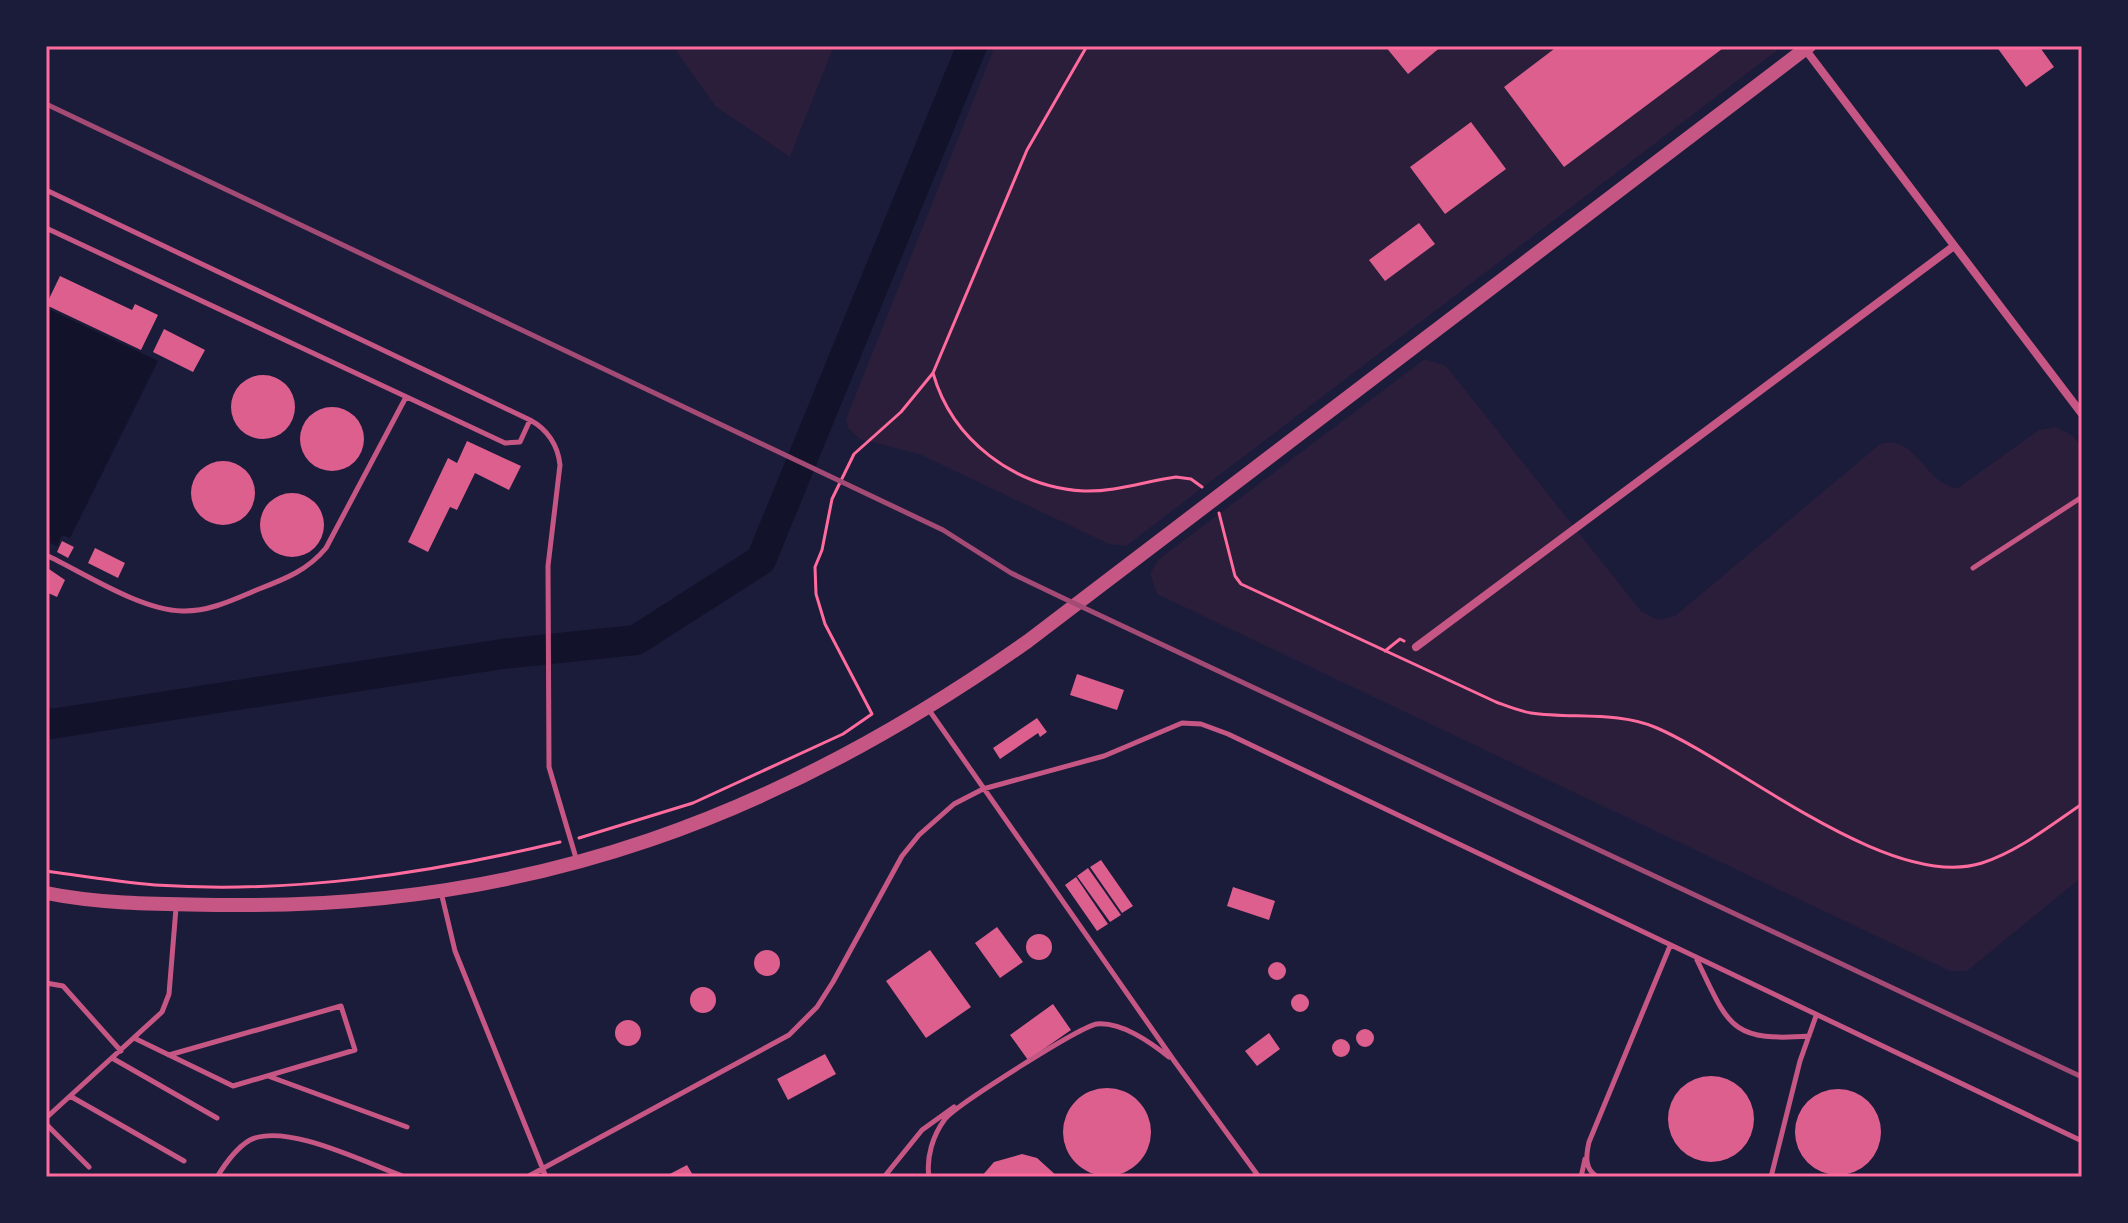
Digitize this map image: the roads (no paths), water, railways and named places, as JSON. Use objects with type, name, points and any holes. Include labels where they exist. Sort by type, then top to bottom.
[{"type":"street","points":[[46,893],[73,899],[300,906],[441,891],[578,863],[708,819],[780,790],[928,710],[1028,641],[1807,47],[2082,414]]},
{"type":"street","points":[[1416,647],[1954,246]]},
{"type":"lane","points":[[46,190],[530,420],[547,434],[559,458],[548,566],[549,767],[578,863]]},
{"type":"lane","points":[[46,228],[511,445],[523,439],[530,420]]},
{"type":"lane","points":[[46,555],[148,603],[183,611],[219,605],[288,578],[316,560],[326,548],[406,397]]},
{"type":"lane","points":[[1973,568],[2082,497]]},
{"type":"lane","points":[[928,710],[1259,1177]]},
{"type":"lane","points":[[527,1177],[789,1035],[817,1007],[833,982],[902,856],[919,835],[954,804],[983,789],[1104,756],[1182,723],[1201,724],[2082,1141]]},
{"type":"lane","points":[[441,891],[455,951],[546,1177]]},
{"type":"lane","points":[[89,1167],[46,1121],[162,1012],[169,994],[176,904]]},
{"type":"lane","points":[[1581,1177],[1610,1084],[1670,946]]},
{"type":"lane","points":[[1697,959],[1719,1005],[1736,1027],[1764,1037],[1809,1036]]},
{"type":"lane","points":[[46,983],[63,986],[121,1051]]},
{"type":"lane","points":[[134,1038],[169,1055],[233,1086],[355,1050],[341,1006],[169,1055]]},
{"type":"lane","points":[[1771,1177],[1816,1016]]},
{"type":"lane","points":[[884,1177],[922,1130],[1077,1031],[1096,1024],[1127,1031],[1175,1062]]},
{"type":"lane","points":[[112,1058],[217,1118]]},
{"type":"lane","points":[[267,1076],[407,1127]]},
{"type":"lane","points":[[70,1096],[184,1161]]},
{"type":"lane","points":[[929,1177],[929,1156],[936,1132],[962,1102]]},
{"type":"lane","points":[[217,1177],[236,1151],[250,1141],[267,1135],[309,1142],[405,1177]]},
{"type":"lane","points":[[1585,1159],[1598,1177]]},
{"type":"waterway","points":[[46,722],[51,724],[502,654],[636,640],[761,560],[972,46]]},
{"type":"railway","points":[[46,104],[943,530],[1011,573],[1063,598],[2082,1077]]}]
